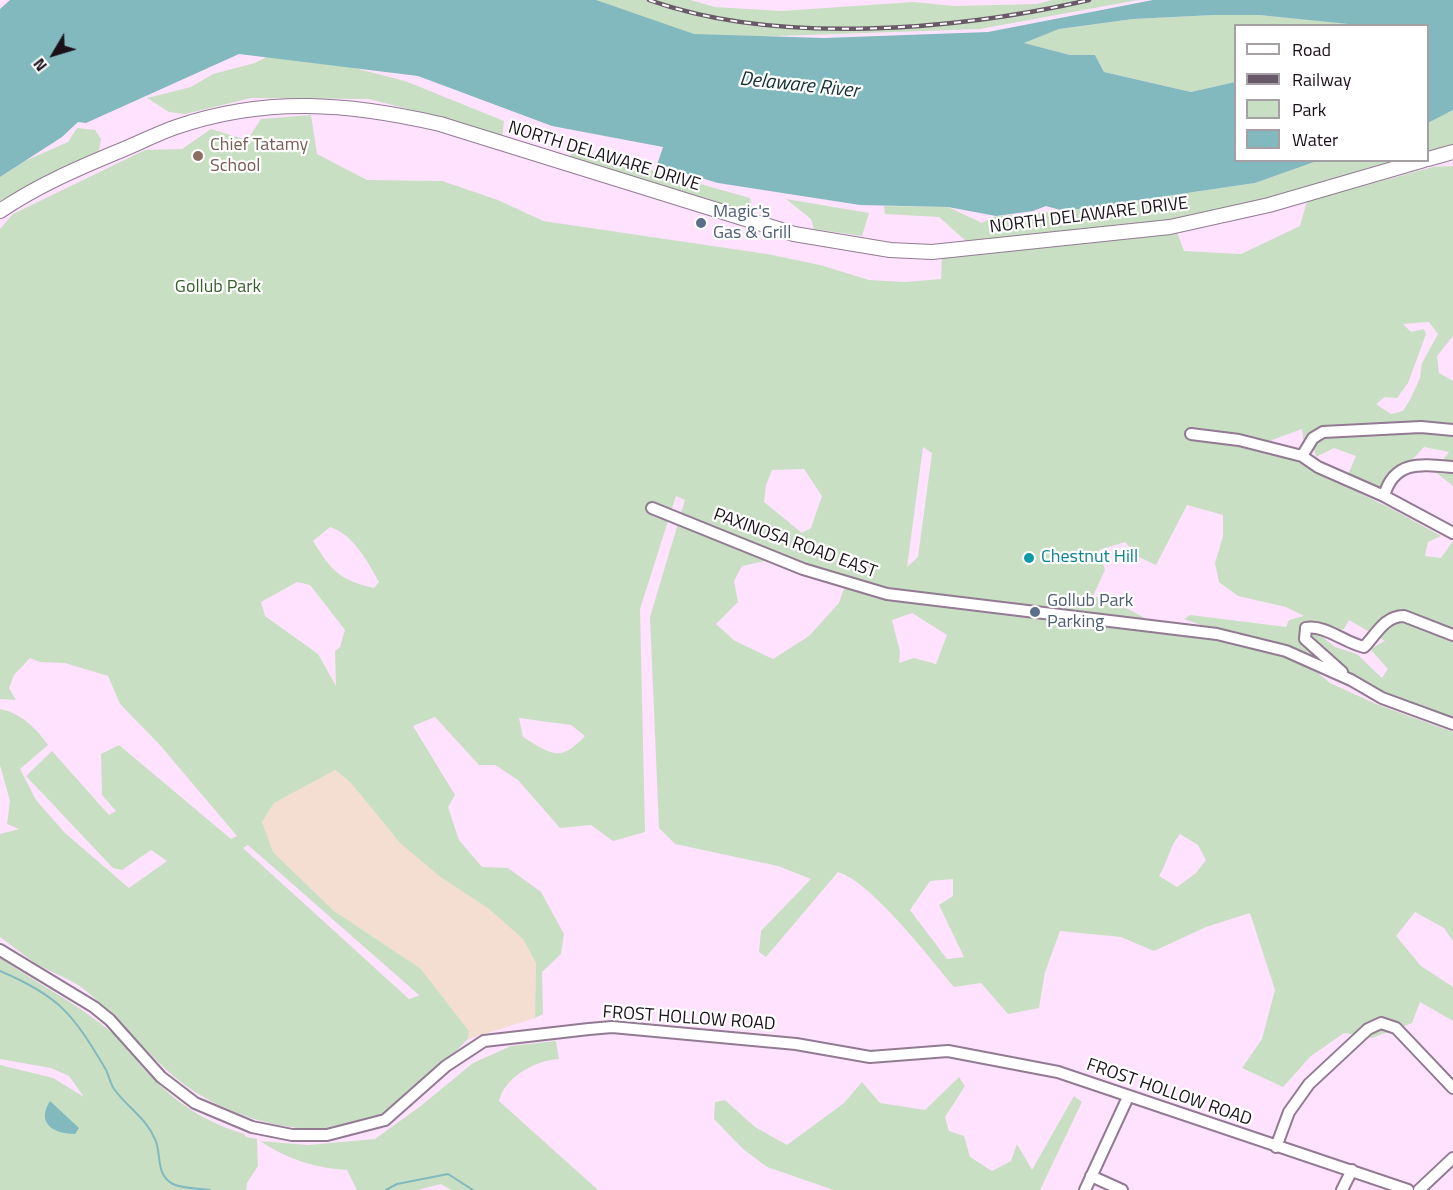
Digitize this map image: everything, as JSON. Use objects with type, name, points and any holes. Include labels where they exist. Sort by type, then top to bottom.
[{"type":"main road","name":"NORTH DELAWARE DRIVE","points":[[0,211],[61,175],[176,127],[234,112],[277,106],[333,105],[390,112],[440,124],[794,234],[890,250],[921,252],[1170,227],[1269,205],[1419,162]]},
{"type":"main road","name":"NORTH DELAWARE DRIVE","points":[[1429,159],[1453,152]]},
{"type":"street","points":[[1302,456],[1313,438],[1323,432],[1421,427],[1453,430]]},
{"type":"street","points":[[1191,434],[1239,440],[1302,456],[1318,467],[1384,496],[1453,533]]},
{"type":"street","points":[[1384,496],[1388,480],[1396,472],[1420,465],[1453,467]]},
{"type":"street","name":"PAXINOSA ROAD EAST","points":[[652,508],[803,569],[887,594],[1216,634],[1286,651],[1351,680],[1382,698],[1453,724]]},
{"type":"street","name":"PAXINOSA ROAD EAST","points":[[1351,680],[1305,639],[1305,628],[1315,626],[1350,644],[1364,647],[1395,616],[1414,618],[1453,635]]},
{"type":"street","name":"FROST HOLLOW ROAD","points":[[0,950],[94,1007],[110,1020],[161,1077],[195,1103],[252,1127],[292,1135],[337,1134],[385,1120],[452,1062],[484,1041],[612,1027],[796,1044],[870,1057],[948,1051],[1058,1072],[1408,1190]]},
{"type":"street","points":[[1276,1147],[1296,1099],[1356,1039],[1375,1025],[1389,1024],[1396,1028],[1453,1088]]},
{"type":"street","points":[[1085,1190],[1128,1097]]},
{"type":"street","points":[[1419,1190],[1453,1158]]},
{"type":"street","points":[[1342,1190],[1352,1170]]},
{"type":"street","points":[[1091,1176],[1122,1190]]},
{"type":"shaded area","points":[[334,770],[351,783],[400,843],[439,876],[489,909],[523,939],[536,963],[535,1018],[468,1039],[469,1031],[420,968],[334,911],[273,852],[262,822],[274,803]]},
{"type":"green space","points":[[562,0],[690,0],[715,7],[781,11],[914,2],[954,6],[1037,4],[1052,0],[1138,0],[980,29],[720,38],[651,28]]},
{"type":"green space","points":[[1259,15],[1358,24],[1234,24],[1234,82],[1191,92],[1104,72],[1095,55],[1070,55],[1023,43],[1059,29],[1133,19]]},
{"type":"green space","points":[[276,52],[315,58],[405,81],[504,121],[502,137],[451,120],[369,99],[251,98],[185,114],[169,112],[147,98],[191,87],[213,74],[255,63]]},
{"type":"green space","points":[[1453,110],[1453,146],[1429,153],[1429,122]]},
{"type":"green space","name":"Gollub Park","points":[[311,115],[317,154],[367,180],[442,181],[498,200],[543,221],[767,254],[820,265],[869,280],[905,282],[941,279],[942,256],[988,254],[1030,246],[1177,232],[1184,251],[1241,254],[1300,226],[1307,201],[1433,167],[1453,166],[1453,336],[1437,356],[1439,373],[1453,381],[1453,486],[1434,471],[1449,452],[1424,447],[1414,458],[1389,472],[1378,490],[1347,477],[1356,456],[1334,448],[1316,457],[1313,445],[1304,445],[1302,429],[1272,440],[1277,452],[1299,460],[1312,470],[1441,536],[1428,542],[1425,556],[1441,558],[1453,541],[1453,720],[1407,707],[1354,679],[1184,619],[1190,615],[1286,627],[1289,620],[1304,616],[1286,607],[1238,596],[1219,582],[1215,563],[1223,536],[1223,515],[1187,505],[1156,565],[1139,557],[1125,542],[1099,550],[1105,570],[1093,596],[1128,609],[1152,622],[1273,652],[1313,669],[1330,683],[1376,704],[1453,732],[1453,941],[1444,928],[1415,912],[1396,936],[1421,966],[1453,987],[1453,1021],[1420,1002],[1412,1023],[1372,1038],[1344,1033],[1311,1056],[1283,1087],[1242,1068],[1262,1039],[1275,990],[1250,913],[1206,927],[1154,951],[1121,937],[1060,931],[1045,972],[1039,1008],[1008,1014],[981,983],[954,987],[883,905],[867,890],[838,872],[766,957],[759,952],[761,931],[811,879],[778,866],[675,844],[659,828],[650,617],[685,500],[676,496],[640,609],[645,832],[613,841],[591,825],[560,828],[518,780],[495,765],[479,765],[435,717],[413,726],[455,795],[448,807],[459,840],[482,867],[508,868],[541,892],[564,934],[561,954],[542,972],[543,1014],[535,1018],[536,963],[523,939],[489,909],[439,876],[400,843],[351,783],[335,770],[274,803],[262,822],[273,852],[334,911],[420,968],[469,1031],[468,1039],[425,1082],[390,1111],[354,1125],[328,1129],[273,1124],[246,1116],[198,1094],[177,1079],[85,990],[37,964],[0,937],[0,834],[19,829],[7,824],[10,801],[0,765],[0,709],[15,714],[27,722],[48,745],[20,769],[36,800],[65,833],[129,888],[167,861],[151,850],[122,870],[113,868],[26,776],[52,751],[109,815],[116,811],[102,795],[101,754],[119,745],[231,839],[237,836],[159,744],[120,704],[108,676],[65,663],[40,662],[30,658],[14,675],[9,688],[16,700],[0,699],[0,229],[13,214],[145,150],[182,149],[211,129],[247,140],[261,119]],"holes":[[[1429,322],[1438,334],[1422,363],[1420,378],[1411,398],[1403,411],[1391,414],[1376,404],[1385,397],[1397,398],[1408,383],[1426,334],[1424,329],[1411,332],[1403,324]],[[923,447],[932,453],[918,557],[907,567]],[[804,469],[822,496],[811,528],[802,533],[764,502],[766,485],[772,470]],[[330,527],[353,542],[379,582],[374,588],[352,582],[338,573],[313,541]],[[773,553],[847,580],[839,603],[809,636],[773,659],[735,641],[716,624],[738,602],[734,581],[742,566],[765,561]],[[297,582],[310,585],[345,630],[340,647],[335,651],[336,686],[318,654],[265,616],[261,602]],[[912,613],[947,635],[936,664],[914,658],[899,663],[900,652],[892,620]],[[1349,620],[1385,641],[1370,649],[1388,669],[1382,678],[1357,654],[1335,647],[1319,634],[1344,629]],[[519,718],[571,725],[585,736],[562,753],[541,748],[523,737]],[[1180,834],[1198,845],[1206,860],[1196,873],[1177,887],[1159,876]],[[248,845],[418,996],[409,999],[243,848]],[[953,879],[953,896],[939,905],[964,957],[947,959],[910,910],[930,881]]]},
{"type":"green space","points":[[77,128],[95,130],[101,139],[99,151],[59,169],[0,204],[0,177],[25,161],[68,142]]},
{"type":"green space","points":[[570,147],[750,198],[753,213],[571,158]]},
{"type":"green space","points":[[1314,162],[1395,162],[1274,197],[1169,221],[967,242],[939,217],[885,214],[884,206],[948,207],[982,223],[996,216],[1064,211],[1255,183]]},
{"type":"green space","points":[[786,199],[869,213],[862,236],[814,229],[811,219]]},
{"type":"green space","points":[[0,958],[102,1024],[178,1101],[215,1123],[244,1134],[246,1137],[257,1139],[258,1166],[247,1183],[246,1190],[0,1190],[0,1065],[53,1078],[84,1097],[69,1076],[51,1068],[0,1059]]},
{"type":"green space","points":[[556,1041],[559,1059],[540,1063],[522,1072],[507,1085],[499,1101],[598,1190],[451,1190],[441,1184],[417,1190],[357,1190],[347,1170],[301,1162],[260,1141],[308,1145],[375,1139],[422,1105],[473,1063],[511,1046]]},
{"type":"green space","points":[[959,1077],[965,1086],[945,1117],[949,1131],[964,1136],[970,1157],[992,1171],[1011,1161],[1017,1144],[1032,1170],[1074,1096],[1082,1102],[1040,1190],[834,1190],[767,1167],[743,1149],[714,1119],[715,1102],[725,1100],[755,1127],[787,1145],[844,1103],[862,1082],[880,1103],[925,1110]]},
{"type":"water","name":"Delaware River","points":[[10,0],[596,0],[694,34],[824,38],[988,32],[1153,0],[1453,0],[1453,110],[1429,122],[1429,24],[1349,24],[1259,15],[1214,15],[1133,19],[1059,29],[1024,43],[1070,55],[1095,55],[1104,72],[1191,92],[1234,82],[1234,162],[1314,162],[1255,183],[1064,211],[1046,206],[1033,211],[996,216],[948,207],[860,205],[718,183],[657,165],[663,147],[552,126],[418,76],[239,54],[86,123],[78,122],[62,137],[0,177],[0,9]]},
{"type":"water","points":[[50,1101],[79,1128],[75,1134],[60,1132],[49,1126],[45,1115]]},
{"type":"waterway","points":[[0,971],[37,989],[63,1009],[73,1020],[105,1068],[114,1089],[151,1132],[157,1145],[161,1170],[167,1180],[181,1187],[210,1190]]},
{"type":"waterway","points":[[386,1190],[397,1184],[448,1174],[473,1190]]},
{"type":"railway","points":[[649,0],[699,14],[753,24],[810,28],[926,25],[983,19],[1089,0]]},
{"type":"place","name":"Chief Tatamy School","points":[[198,156]]},
{"type":"place","name":"Magic's Gas & Grill","points":[[701,223]]},
{"type":"place","name":"Chestnut Hill","points":[[1029,558]]},
{"type":"place","name":"Gollub Park Parking","points":[[1035,612]]}]
